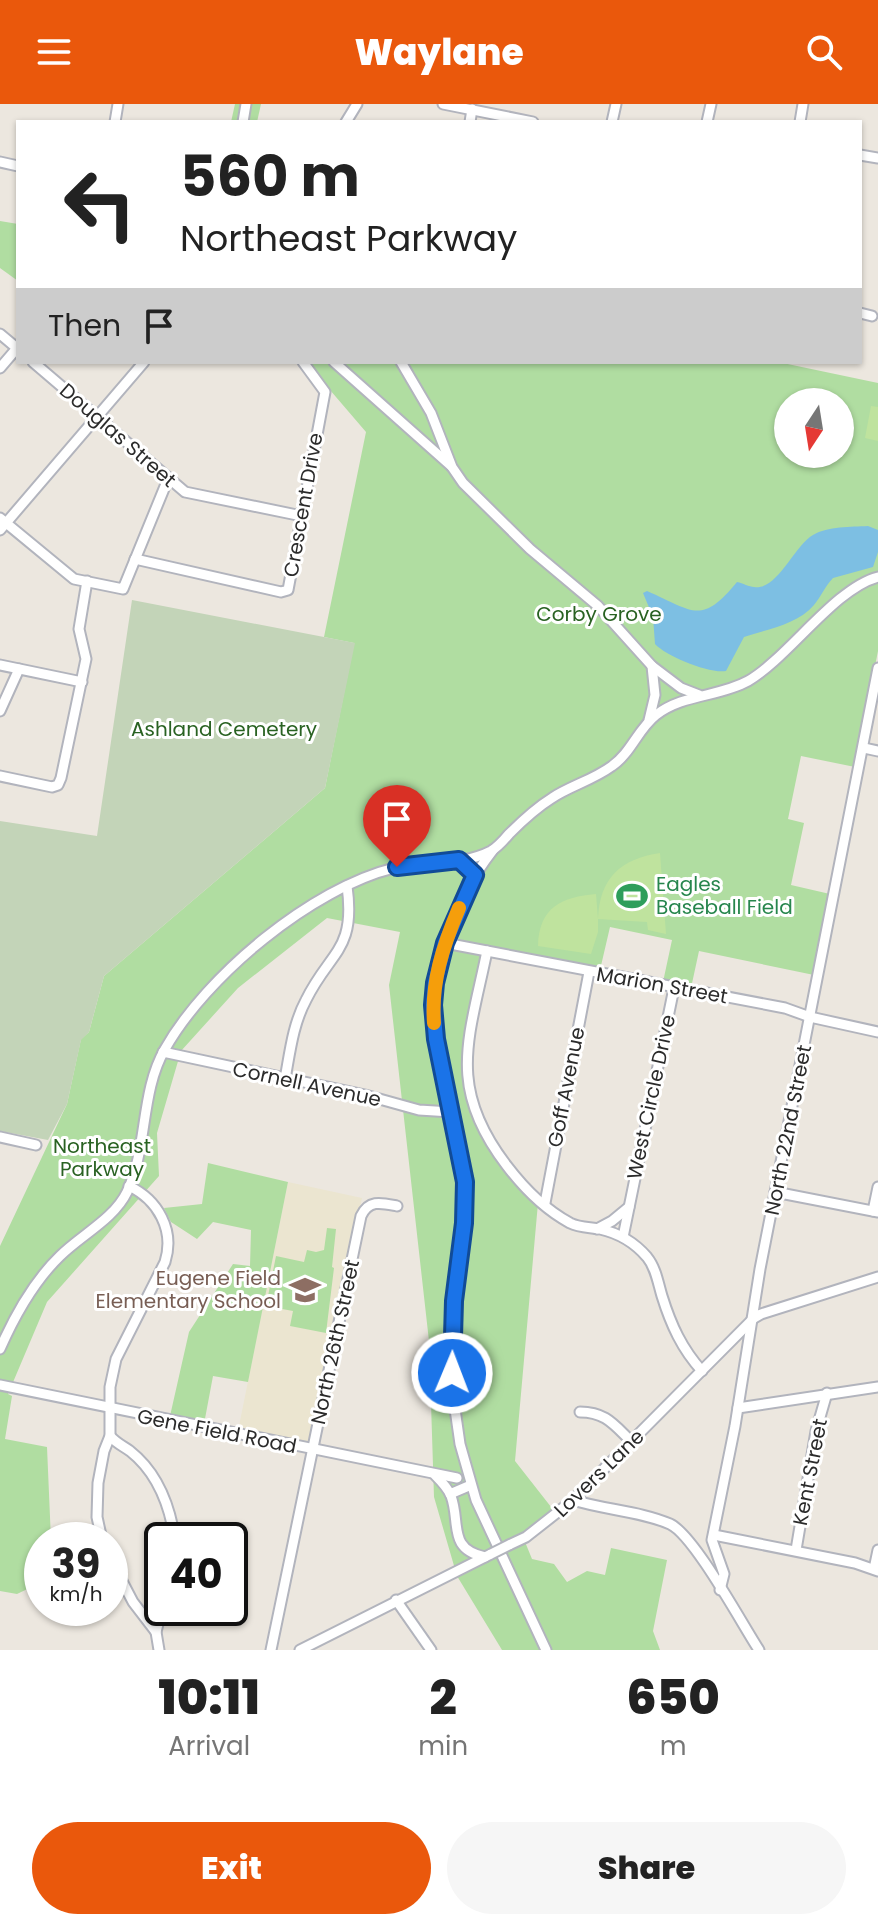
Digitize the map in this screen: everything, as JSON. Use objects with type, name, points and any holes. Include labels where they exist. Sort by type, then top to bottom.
[{"type":"street","points":[[443,104],[524,120]]},
{"type":"street","points":[[470,120],[472,109]]},
{"type":"street","points":[[862,314],[872,316]]},
{"type":"street","points":[[0,334],[16,346]]},
{"type":"street","points":[[0,368],[16,350]]},
{"type":"street","name":"Douglas Street","points":[[35,364],[168,479],[192,495],[302,516]]},
{"type":"street","points":[[142,364],[2,524],[74,579],[123,589],[168,479]]},
{"type":"street","name":"Crescent Drive","points":[[135,559],[281,592],[288,590],[325,392],[304,364]]},
{"type":"street","points":[[336,364],[452,467]]},
{"type":"street","points":[[402,364],[431,413],[452,467],[463,483],[530,549],[598,606],[652,666],[681,688],[699,695]]},
{"type":"street","points":[[649,720],[675,704],[750,680],[846,596],[878,577]]},
{"type":"street","points":[[0,776],[52,787],[58,785],[64,770],[86,659],[79,629],[87,581]]},
{"type":"street","points":[[0,665],[82,682]]},
{"type":"street","points":[[546,1650],[466,1480],[452,1373],[454,1301],[466,1199],[463,1162],[433,1020],[435,983],[445,943],[475,875],[493,850],[526,817],[553,797],[613,766],[631,747],[649,720],[655,695],[652,666]]},
{"type":"street","name":"North 22nd Street","points":[[720,1590],[724,1574],[712,1545],[738,1408],[750,1322],[878,668]]},
{"type":"street","points":[[0,711],[19,669]]},
{"type":"street","points":[[864,748],[878,751]]},
{"type":"street","points":[[0,1349],[24,1301],[46,1270],[127,1194],[150,1088],[163,1052],[183,1021],[241,957],[274,931],[347,886],[397,867],[459,860],[493,850]]},
{"type":"street","points":[[459,860],[475,875]]},
{"type":"street","points":[[285,1079],[295,1029],[305,1001],[346,937],[350,908],[347,886]]},
{"type":"street","name":"Marion Street","points":[[445,943],[785,1008],[810,1017],[878,1032]]},
{"type":"street","points":[[487,951],[466,1060],[477,1120],[491,1145],[523,1184],[545,1203],[569,1222],[623,1237],[648,1258],[656,1272],[679,1342],[702,1371]]},
{"type":"street","name":"Goff Avenue","points":[[545,1203],[589,972]]},
{"type":"street","name":"West Circle Drive","points":[[623,1237],[674,988]]},
{"type":"street","name":"Cornell Avenue","points":[[163,1052],[365,1095],[419,1110],[451,1112]]},
{"type":"street","points":[[0,1137],[36,1145]]},
{"type":"street","points":[[98,1522],[99,1469],[110,1436],[110,1387],[116,1359],[165,1262],[169,1247],[159,1211],[140,1191],[129,1186]]},
{"type":"street","points":[[775,1192],[875,1212],[878,1187]]},
{"type":"street","name":"North 26th Street","points":[[271,1650],[361,1216],[364,1208],[373,1203],[397,1206]]},
{"type":"street","name":"West Circle Drive","points":[[597,1229],[629,1207]]},
{"type":"street","name":"Lovers Lane","points":[[300,1650],[509,1545],[544,1524],[573,1500],[761,1314],[878,1277]]},
{"type":"street","name":"Gene Field Road","points":[[2,1385],[466,1480]]},
{"type":"street","points":[[738,1408],[878,1387]]},
{"type":"street","name":"Kent Street","points":[[796,1550],[816,1431],[827,1393]]},
{"type":"street","points":[[580,1412],[595,1412],[606,1418],[632,1442]]},
{"type":"street","points":[[110,1436],[152,1474],[166,1498],[171,1522]]},
{"type":"street","points":[[435,1475],[448,1491],[457,1535],[464,1548],[472,1554],[488,1555]]},
{"type":"street","points":[[448,1491],[466,1480]]},
{"type":"street","points":[[448,1491],[466,1480]]},
{"type":"street","points":[[573,1500],[673,1525],[686,1538],[752,1645],[759,1650]]},
{"type":"street","points":[[714,1535],[796,1550],[876,1570],[878,1550]]},
{"type":"street","points":[[460,1569],[464,1548]]},
{"type":"street","points":[[128,1592],[156,1632]]},
{"type":"street","points":[[396,1600],[431,1650]]},
{"type":"street","points":[[158,1626],[159,1650]]},
{"type":"street","points":[[320,1640],[325,1650]]},
{"type":"shaded area","name":"Eugene Field Elementary School","points":[[288,1182],[362,1198],[309,1445],[238,1431]]},
{"type":"green space","points":[[235,104],[261,104],[257,120],[231,120]]},
{"type":"green space","points":[[0,221],[16,224],[16,280],[0,268]]},
{"type":"green space","name":"Corby Grove","points":[[308,364],[788,364],[878,383],[878,651],[855,767],[801,756],[788,819],[804,823],[791,885],[830,894],[814,975],[699,951],[691,988],[663,982],[672,940],[610,927],[600,970],[484,948],[467,1028],[464,1078],[478,1128],[503,1167],[538,1203],[515,1461],[555,1512],[523,1537],[532,1559],[554,1564],[567,1582],[587,1571],[605,1575],[611,1548],[667,1560],[653,1631],[660,1650],[502,1650],[457,1576],[434,1497],[429,1341],[389,985],[400,932],[327,918],[238,988],[181,1051],[157,1133],[159,1176],[47,1302],[8,1394],[12,1396],[5,1439],[47,1447],[50,1522],[24,1522],[24,1591],[17,1594],[0,1591],[0,1246],[67,1104],[81,1039],[89,1032],[104,976],[325,788],[354,643],[324,637],[366,432]]},
{"type":"green space","points":[[871,406],[878,407],[878,441],[865,438]]},
{"type":"green space","name":"Ashland Cemetery","points":[[132,600],[355,643],[325,788],[104,976],[89,1032],[81,1040],[67,1104],[48,1140],[0,1131],[0,821],[97,836]]},
{"type":"green space","name":"Eagles Baseball Field","points":[[660,853],[666,934],[648,930],[647,922],[598,919],[603,892],[615,872],[634,860]]},
{"type":"green space","name":"Eagles Baseball Field","points":[[596,894],[598,932],[591,954],[538,946],[539,933],[548,913],[563,901]]},
{"type":"green space","points":[[208,1163],[288,1182],[248,1382],[213,1376],[204,1424],[170,1416],[189,1332],[233,1264],[250,1266],[251,1230],[213,1222],[197,1239],[171,1222],[164,1208],[202,1204]]},
{"type":"green space","points":[[327,1228],[336,1229],[326,1333],[290,1326],[293,1311],[266,1306],[276,1256],[304,1262],[307,1250],[324,1250]]},
{"type":"water","points":[[868,526],[878,530],[878,552],[873,567],[833,578],[807,612],[781,626],[744,637],[726,671],[709,670],[688,663],[655,644],[653,617],[643,593],[647,591],[686,609],[705,609],[725,596],[737,582],[754,587],[770,582],[813,535],[833,528]]},
{"type":"slow traffic","points":[[434,1023],[433,1005],[439,962],[459,908]]},
{"type":"place","name":"Eagles Baseball Field","points":[[632,896]]},
{"type":"place","name":"Eugene Field Elementary School","points":[[305,1290]]},
{"type":"route","points":[[397,867],[459,860],[475,875],[445,943],[433,1005],[436,1039],[463,1162],[466,1199],[454,1301],[452,1373]]},
{"type":"park label","name":"Northeast Parkway","points":[[102,1158]]}]
